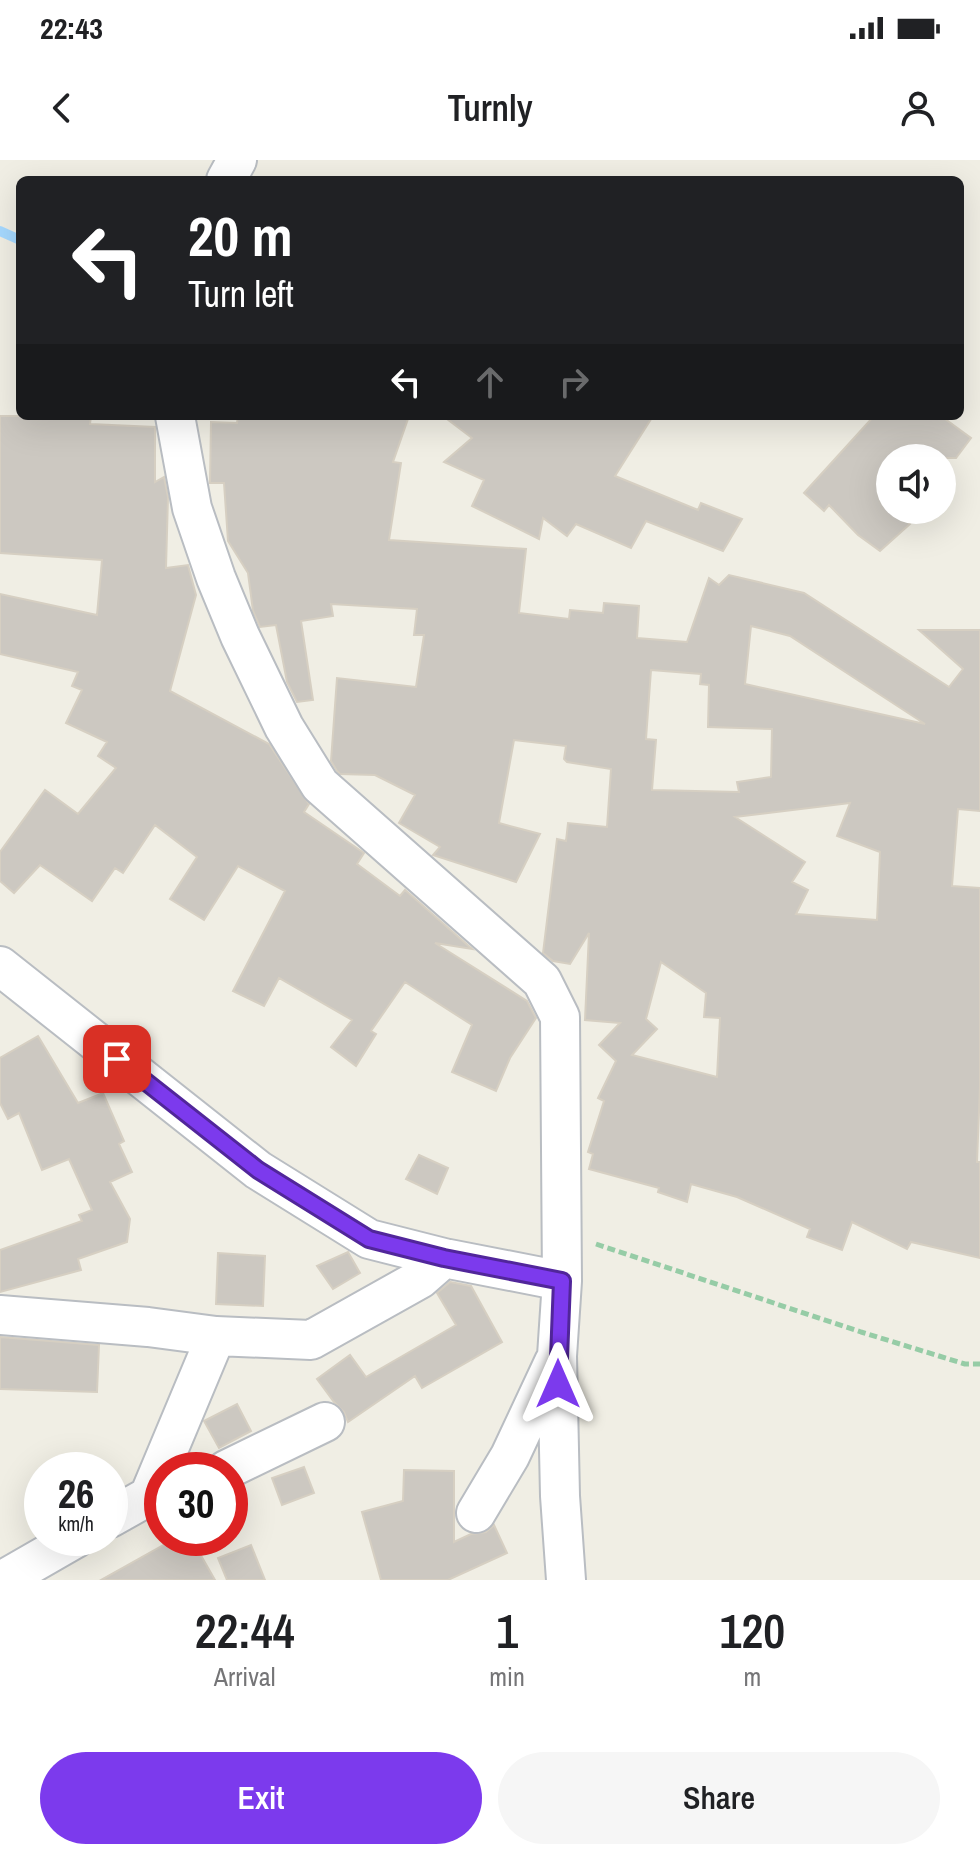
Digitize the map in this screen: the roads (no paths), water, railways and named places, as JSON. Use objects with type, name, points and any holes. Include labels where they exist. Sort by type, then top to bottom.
[{"type":"street","points":[[176,420],[192,508],[216,578],[284,727],[320,785],[542,981],[560,1017],[562,1281],[557,1356],[560,1496],[566,1580]]},
{"type":"street","points":[[0,966],[258,1170],[369,1239],[444,1258],[562,1281]]},
{"type":"street","points":[[0,1315],[216,1336],[311,1340],[420,1279],[444,1258]]},
{"type":"street","points":[[172,1452],[216,1336]]},
{"type":"street","points":[[476,1513],[510,1456],[557,1356]]},
{"type":"street","points":[[248,1459],[325,1422]]},
{"type":"street","points":[[3,1580],[45,1556]]},
{"type":"waterway","points":[[0,231],[16,238]]}]
